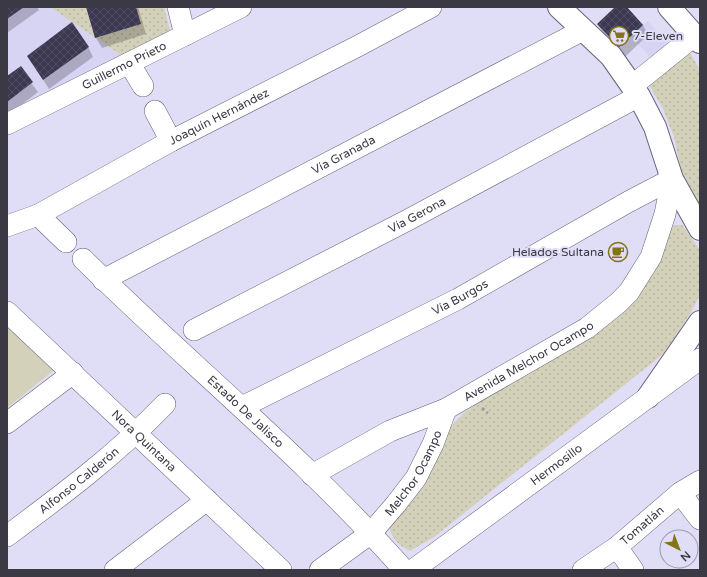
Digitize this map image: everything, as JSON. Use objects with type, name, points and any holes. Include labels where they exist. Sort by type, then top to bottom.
[{"type":"main road","points":[[669,7],[697,39]]},
{"type":"main road","points":[[566,9],[583,30],[611,56],[635,91],[655,127],[672,178],[699,224]]},
{"type":"main road","points":[[648,397],[700,322]]},
{"type":"street","points":[[178,7],[185,35]]},
{"type":"street","name":"Guillermo Prieto","points":[[7,124],[241,7]]},
{"type":"street","name":"Joaquín Hernández","points":[[7,226],[38,215],[171,141],[358,46],[431,7]]},
{"type":"street","name":"Vía Granada","points":[[104,280],[583,30]]},
{"type":"street","name":"Vía Gerona","points":[[194,330],[406,220],[635,91],[697,39]]},
{"type":"street","points":[[129,63],[143,86]]},
{"type":"street","points":[[156,111],[171,141]]},
{"type":"street","name":"Vía Burgos","points":[[242,407],[458,299],[672,178]]},
{"type":"street","name":"Avenida Melchor Ocampo","points":[[312,475],[390,431],[446,408],[588,328],[629,292],[651,256],[661,230],[672,178]]},
{"type":"street","points":[[38,215],[66,242]]},
{"type":"street","name":"Estado De Jalisco","points":[[83,259],[242,407],[371,533],[404,570]]},
{"type":"street","name":"Nora Quintana","points":[[7,312],[74,373],[280,570]]},
{"type":"street","name":"Hermosillo","points":[[413,570],[700,359]]},
{"type":"street","points":[[7,422],[74,373]]},
{"type":"street","name":"Alfonso Calderón","points":[[7,536],[82,480],[136,433],[165,404]]},
{"type":"street","name":"Melchor Ocampo","points":[[320,570],[371,533],[416,478],[433,444],[446,408]]},
{"type":"street","name":"Tomatlán","points":[[583,570],[617,547],[680,493],[700,481]]},
{"type":"street","points":[[680,493],[700,519]]},
{"type":"street","points":[[115,570],[207,500]]},
{"type":"street","points":[[617,547],[633,570]]},
{"type":"shaded area","points":[[7,7],[50,7],[121,55],[7,113]]},
{"type":"shaded area","points":[[50,7],[164,7],[170,30],[121,55]]},
{"type":"shaded area","points":[[648,21],[675,52],[659,66],[630,36]]},
{"type":"shaded area","points":[[686,46],[700,70],[700,207],[684,182],[674,137],[663,109],[648,83]]},
{"type":"shaded area","points":[[675,225],[682,225],[700,250],[700,295],[667,351],[434,537],[410,551],[399,544],[392,535],[389,526],[451,426],[464,413],[490,394],[645,286],[658,264],[670,230]]},
{"type":"shaded area","points":[[7,319],[59,366],[7,408]]},
{"type":"building","points":[[7,7],[24,7],[7,19]]},
{"type":"building","points":[[86,7],[136,7],[141,24],[95,38]]},
{"type":"building","name":"7-Eleven","points":[[615,7],[627,7],[643,25],[619,47],[597,24]]},
{"type":"building","points":[[72,22],[89,47],[43,80],[27,56]]},
{"type":"building","points":[[21,66],[33,82],[7,102],[7,76]]},
{"type":"place","name":"7-Eleven","points":[[619,36]]},
{"type":"place","name":"Helados Sultana","points":[[618,252]]}]
